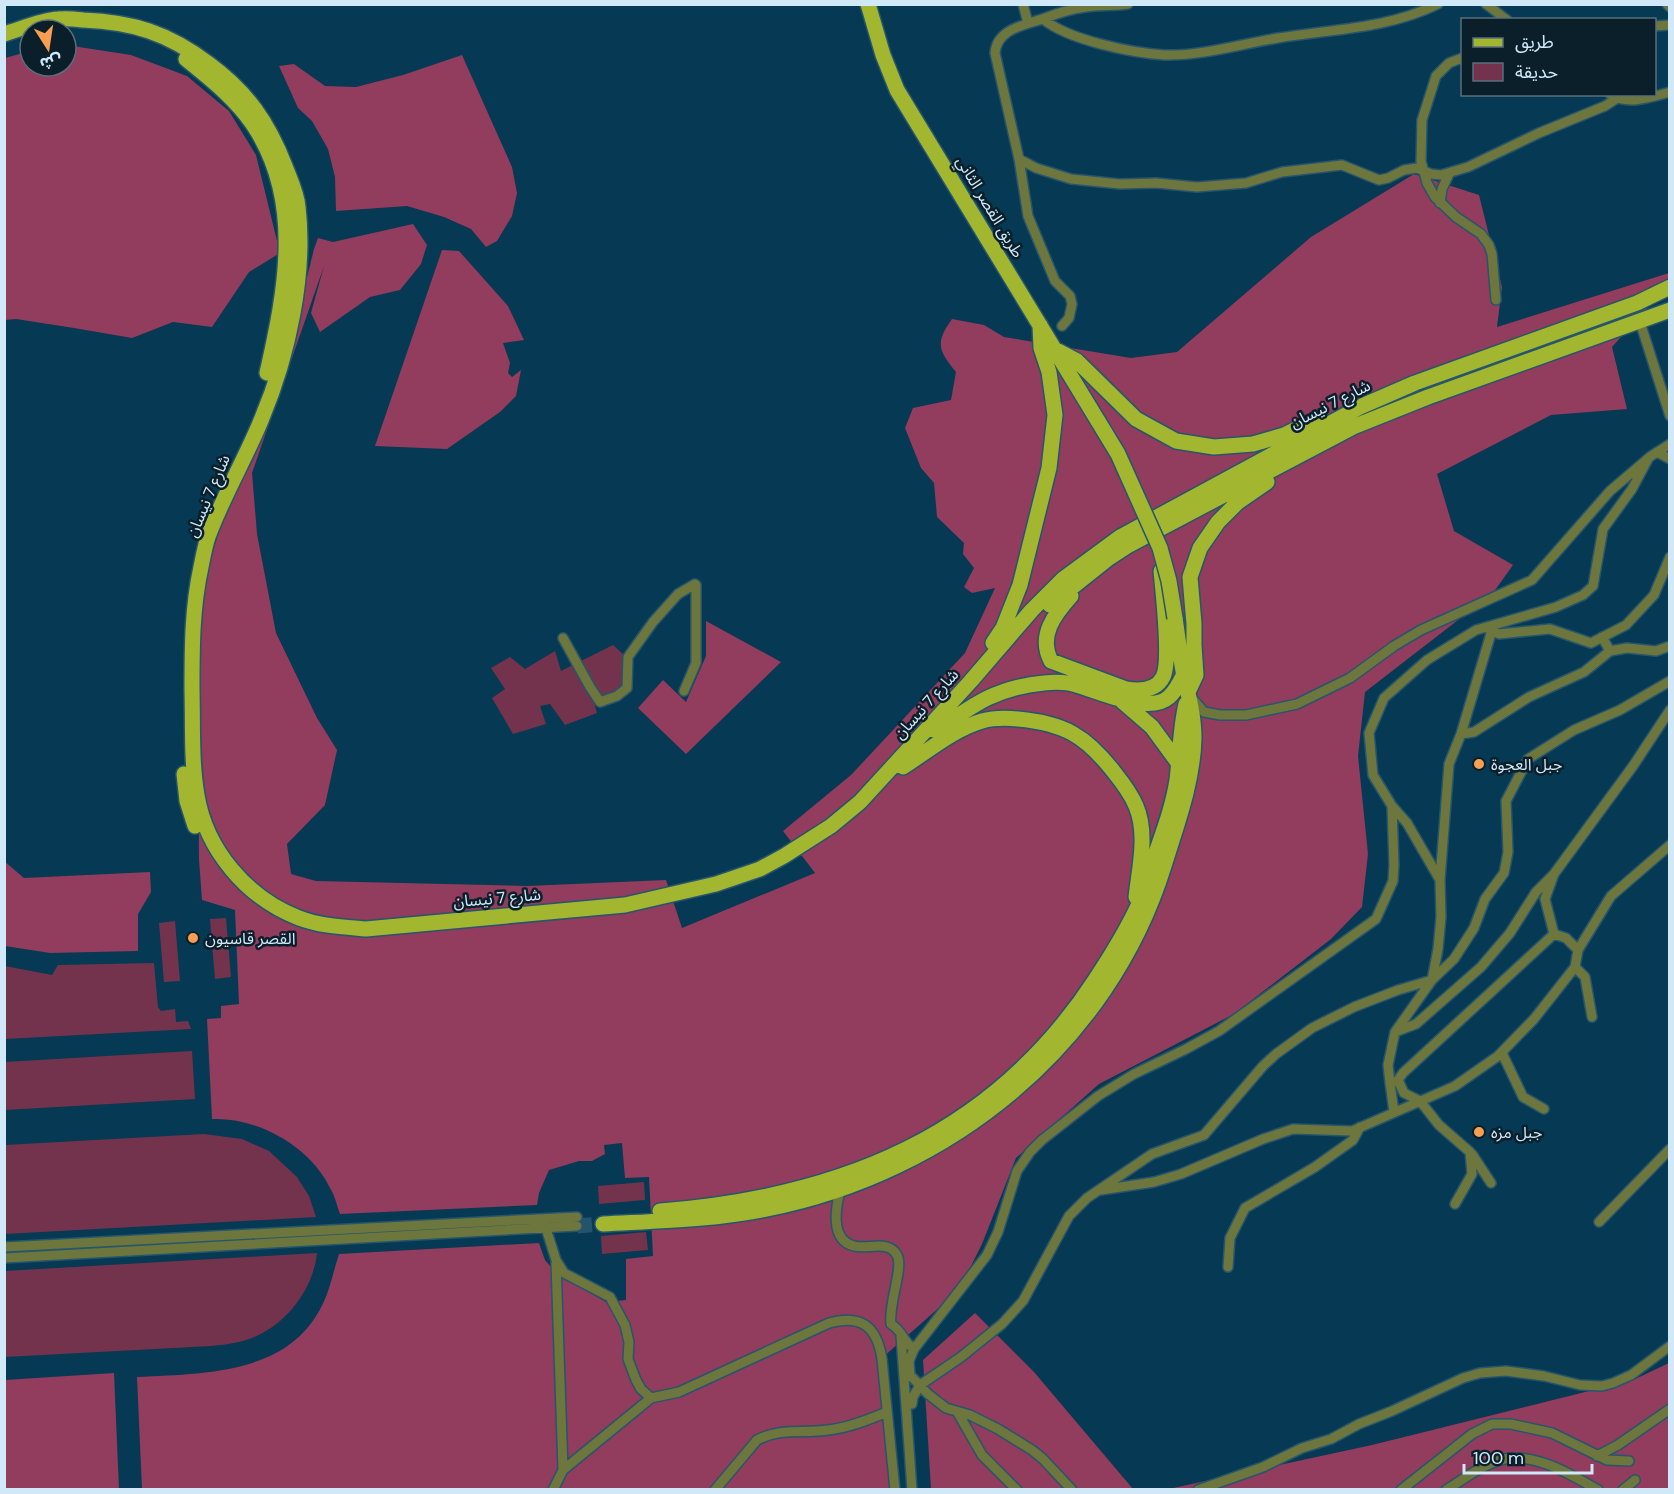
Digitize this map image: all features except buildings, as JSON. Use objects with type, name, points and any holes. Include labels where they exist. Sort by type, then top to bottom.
[{"type":"main road","name":"طريق القصر الثاني","points":[[868,4],[883,55],[897,90],[1040,322],[1118,454],[1160,548],[1169,581],[1170,618]]},
{"type":"main road","name":"شارع 7 نيسان","points":[[4,34],[57,19],[117,21],[168,37],[191,50],[232,81],[261,116],[278,148],[293,185],[298,205],[301,259],[289,331],[262,417],[207,538],[195,597],[192,626],[193,768],[197,798],[206,827],[216,849],[231,870],[256,894],[299,918],[331,926],[366,929],[626,904],[716,885],[759,869],[831,826],[860,802],[970,682],[1032,610],[1063,579],[1120,537],[1362,406],[1415,383],[1637,303],[1670,287]]},
{"type":"main road","name":"شارع 7 نيسان","points":[[78,29],[115,31],[164,46],[186,58],[223,90],[252,123],[267,152],[281,188],[286,219],[286,266],[267,375],[254,414],[198,535],[185,596],[182,626],[183,768],[187,801],[197,830],[208,854],[224,876],[250,902],[296,927],[330,936],[366,938],[636,912],[718,894],[763,878],[789,865],[838,833],[867,807],[1041,613],[1108,558],[1353,427],[1428,397],[1670,310]]},
{"type":"main road","points":[[970,682],[975,667],[1003,628],[1012,608],[1049,468],[1055,415],[1049,372],[1041,348],[1040,322]]},
{"type":"main road","points":[[1056,350],[1077,361],[1136,419],[1176,441],[1214,447],[1253,444],[1284,435],[1349,403],[1415,383]]},
{"type":"main road","points":[[1170,618],[1189,694],[1194,740],[1189,785],[1153,898],[1137,934],[1100,998],[1053,1053],[1012,1094],[978,1120],[914,1158],[841,1188],[779,1206],[730,1215],[602,1220],[728,1204],[797,1191],[860,1170],[911,1147],[951,1125],[1001,1088],[1051,1039],[1115,951],[1147,884],[1169,817],[1179,764],[1182,723],[1189,694],[1196,675],[1190,577],[1200,548],[1224,515],[1290,461]]},
{"type":"main road","points":[[1108,558],[1093,580],[1074,594],[1053,619],[1045,640],[1046,651],[1051,661],[1126,689],[1139,691],[1153,687],[1163,677],[1165,669],[1170,618]]},
{"type":"main road","points":[[936,731],[977,702],[1002,690],[1046,682],[1073,684],[1117,697],[1144,703],[1156,703],[1168,699],[1184,674]]},
{"type":"main road","points":[[1117,697],[1152,727],[1179,764]]},
{"type":"main road","points":[[903,767],[968,726],[985,720],[1011,718],[1036,721],[1078,735],[1107,763],[1137,807],[1142,831],[1134,914]]},
{"type":"street","points":[[1023,4],[1028,23]]},
{"type":"street","points":[[1062,326],[1069,318],[1072,304],[1070,296],[1055,281],[1035,236],[1024,198],[1019,159],[995,53],[996,48],[1004,35],[1028,23],[1072,9],[1128,4]]},
{"type":"street","points":[[1043,19],[1059,30],[1136,52],[1180,55],[1280,38],[1368,27],[1406,17],[1438,4]]},
{"type":"street","points":[[1485,4],[1504,18]]},
{"type":"street","points":[[1461,58],[1449,63],[1436,76],[1422,120],[1420,138],[1422,169],[1430,189],[1440,203],[1486,239],[1492,254],[1496,300]]},
{"type":"street","points":[[1019,159],[1041,170],[1071,180],[1197,187],[1246,183],[1282,172],[1342,165],[1379,180],[1410,168],[1422,169],[1436,175],[1449,174],[1605,106],[1613,97],[1640,99],[1653,96]]},
{"type":"street","points":[[1440,203],[1442,189],[1449,174]]},
{"type":"street","points":[[1640,322],[1670,416]]},
{"type":"street","points":[[1189,694],[1204,712],[1220,715],[1246,715],[1297,704],[1350,678],[1394,646],[1421,630],[1532,580],[1610,491],[1670,444]]},
{"type":"street","points":[[1657,452],[1670,459]]},
{"type":"street","points":[[1440,880],[1407,823],[1392,806],[1373,775],[1369,733],[1384,698],[1427,660],[1476,630],[1489,629],[1556,607],[1583,595],[1593,586],[1603,530],[1632,489],[1648,459]]},
{"type":"street","points":[[1489,629],[1499,634],[1550,629],[1591,643],[1626,625],[1654,595],[1670,557]]},
{"type":"street","points":[[563,639],[600,702],[617,696],[627,688],[628,657],[652,622],[678,594],[696,585],[696,663],[684,691]]},
{"type":"street","points":[[1432,980],[1441,917],[1440,880],[1449,764],[1461,734],[1489,629]]},
{"type":"street","points":[[1602,637],[1610,651]]},
{"type":"street","points":[[1461,734],[1474,732],[1528,697],[1584,672],[1610,651],[1627,648],[1656,651],[1670,646]]},
{"type":"street","points":[[1394,1112],[1394,1082],[1388,1065],[1395,1032],[1432,980],[1454,958],[1473,928],[1485,899],[1504,873],[1508,852],[1506,801],[1528,759],[1574,730],[1620,710],[1670,681]]},
{"type":"street","points":[[1395,1032],[1416,1024],[1481,967],[1510,933],[1536,892],[1554,874],[1633,766],[1670,710]]},
{"type":"street","points":[[1072,1490],[1052,1467],[1032,1450],[970,1415],[946,1408],[920,1385],[910,1375],[909,1361],[914,1349],[987,1255],[998,1232],[1017,1171],[1042,1140],[1086,1104],[1113,1086],[1219,1030],[1376,919],[1392,881],[1394,836],[1392,806]]},
{"type":"street","points":[[1101,1190],[1154,1182],[1181,1174],[1263,1139],[1293,1129],[1352,1131],[1455,1086],[1502,1053],[1534,1019],[1575,967],[1578,950],[1611,896],[1670,845]]},
{"type":"street","points":[[1554,874],[1545,899],[1554,934]]},
{"type":"street","points":[[1554,934],[1566,938],[1578,950]]},
{"type":"street","points":[[1394,1082],[1554,934]]},
{"type":"street","points":[[1575,967],[1585,977],[1592,1017]]},
{"type":"street","points":[[912,1404],[920,1385],[961,1357],[1014,1312],[1030,1291],[1069,1216],[1087,1198],[1152,1154],[1204,1135],[1263,1066],[1312,1028],[1354,1007],[1432,980]]},
{"type":"street","points":[[1502,1053],[1523,1097],[1544,1109]]},
{"type":"street","points":[[1394,1082],[1404,1093],[1420,1101],[1439,1125],[1470,1152],[1491,1183]]},
{"type":"street","points":[[1228,1267],[1230,1238],[1245,1208],[1316,1167],[1353,1140],[1360,1127]]},
{"type":"street","points":[[1599,1222],[1670,1149]]},
{"type":"street","points":[[1455,1204],[1472,1174],[1470,1152]]},
{"type":"street","points":[[841,1188],[836,1214],[843,1240],[854,1246],[881,1246],[897,1255],[899,1274],[891,1299],[891,1324],[900,1329],[907,1344],[914,1349]]},
{"type":"street","points":[[4,1258],[577,1221]]},
{"type":"street","points":[[4,1247],[545,1223]]},
{"type":"street","points":[[545,1223],[556,1260],[563,1470]]},
{"type":"street","points":[[556,1260],[564,1273],[610,1297],[625,1325],[629,1342],[628,1359],[636,1380],[641,1389],[651,1398]]},
{"type":"street","points":[[553,1490],[563,1470],[651,1398],[679,1392],[829,1323],[850,1320],[864,1324],[878,1340],[882,1359],[895,1490]]},
{"type":"street","points":[[900,1329],[912,1490]]},
{"type":"street","points":[[1198,1490],[1263,1467],[1302,1448],[1331,1439],[1359,1424],[1463,1378],[1480,1373],[1506,1371],[1544,1376],[1580,1385],[1602,1386],[1631,1375],[1670,1346]]},
{"type":"street","points":[[1597,1456],[1618,1445],[1670,1409]]},
{"type":"street","points":[[715,1490],[757,1440],[766,1435],[786,1431],[838,1429],[887,1412]]},
{"type":"street","points":[[958,1413],[982,1455],[1017,1490]]},
{"type":"street","points":[[1401,1490],[1472,1434],[1492,1424],[1511,1424],[1552,1433],[1597,1456],[1614,1462],[1629,1461]]},
{"type":"street","points":[[1446,1490],[1485,1466],[1513,1458],[1530,1460],[1561,1469],[1598,1490]]},
{"type":"street","points":[[1623,1490],[1635,1480]]},
{"type":"green space","points":[[613,645],[625,656],[622,688],[594,702],[597,713],[565,725],[550,704],[540,706],[546,724],[513,734],[492,698],[505,689],[491,668],[510,657],[525,669],[555,651],[561,671]]},
{"type":"green space","points":[[226,918],[231,977],[215,979],[210,919]]},
{"type":"green space","points":[[175,921],[180,981],[164,982],[159,923]]},
{"type":"green space","points":[[154,963],[158,1007],[161,1011],[175,1009],[176,1022],[188,1021],[191,1029],[5,1039],[5,966],[52,975],[58,965]]},
{"type":"green space","points":[[192,1051],[195,1099],[5,1110],[5,1062]]},
{"type":"green space","points":[[204,1134],[242,1139],[269,1151],[297,1177],[309,1196],[316,1217],[5,1234],[5,1145]]},
{"type":"green space","points":[[644,1182],[645,1200],[599,1204],[598,1186]]},
{"type":"green space","points":[[646,1232],[648,1250],[602,1254],[601,1236]]},
{"type":"green space","points":[[317,1253],[309,1283],[292,1309],[268,1330],[236,1343],[5,1357],[5,1271]]},
{"type":"shaded area","points":[[78,47],[131,55],[187,76],[229,111],[256,155],[280,253],[249,272],[212,327],[173,322],[132,338],[16,319],[5,320],[5,58],[18,54],[18,78],[78,78]]},
{"type":"shaded area","points":[[462,55],[512,167],[517,193],[512,216],[497,241],[486,247],[471,229],[444,217],[407,206],[336,211],[335,177],[328,149],[312,121],[298,108],[279,66],[294,64],[325,86],[356,87],[403,75]]},
{"type":"shaded area","points":[[1414,174],[1479,195],[1502,287],[1497,327],[1669,273],[1669,284],[1612,347],[1627,409],[1551,415],[1437,474],[1454,531],[1513,565],[1493,593],[1365,692],[1358,756],[1368,854],[1362,907],[1331,939],[1234,1014],[1099,1084],[1016,1158],[982,1244],[959,1290],[882,1358],[894,1489],[142,1489],[137,1377],[219,1371],[270,1356],[292,1343],[311,1324],[325,1299],[339,1254],[539,1243],[545,1260],[557,1274],[606,1302],[626,1300],[626,1259],[653,1256],[649,1177],[625,1178],[622,1143],[604,1145],[605,1154],[592,1161],[579,1161],[549,1170],[539,1193],[537,1205],[340,1214],[333,1194],[321,1173],[296,1147],[264,1129],[247,1123],[212,1119],[207,1019],[221,1018],[221,1006],[239,1004],[235,910],[202,900],[199,860],[200,593],[235,480],[300,306],[318,238],[333,242],[413,224],[427,245],[421,264],[400,290],[370,297],[320,332],[311,313],[324,266],[252,473],[257,534],[276,633],[317,718],[337,750],[325,805],[287,844],[291,874],[316,881],[527,886],[666,880],[682,928],[815,873],[783,831],[851,775],[965,653],[995,588],[972,593],[964,587],[974,568],[963,554],[964,543],[937,517],[934,483],[921,468],[905,428],[913,408],[951,400],[956,372],[942,352],[941,341],[952,319],[984,325],[1004,337],[1131,358],[1177,352],[1311,237]]},
{"type":"shaded area","points":[[442,250],[459,251],[508,306],[524,340],[503,343],[510,363],[508,373],[512,377],[521,370],[516,396],[500,412],[447,449],[375,446]]},
{"type":"shaded area","points":[[706,621],[781,662],[686,754],[638,708],[663,680],[686,702],[706,656]]},
{"type":"shaded area","points":[[4,861],[24,878],[150,872],[151,892],[138,914],[138,951],[50,953],[5,946]]},
{"type":"shaded area","points":[[975,1313],[1034,1372],[1133,1489],[931,1489],[923,1360]]},
{"type":"shaded area","points":[[1669,1363],[1669,1489],[1164,1490],[1372,1445],[1633,1380]]},
{"type":"shaded area","points":[[114,1373],[119,1489],[5,1489],[5,1380]]},
{"type":"tunnel","points":[[577,1226],[603,1224]]},
{"type":"place","name":"جبل العجوة","points":[[1479,764]]},
{"type":"place","name":"القصر قاسيون","points":[[193,938]]},
{"type":"place","name":"جبل مزه","points":[[1479,1132]]}]
